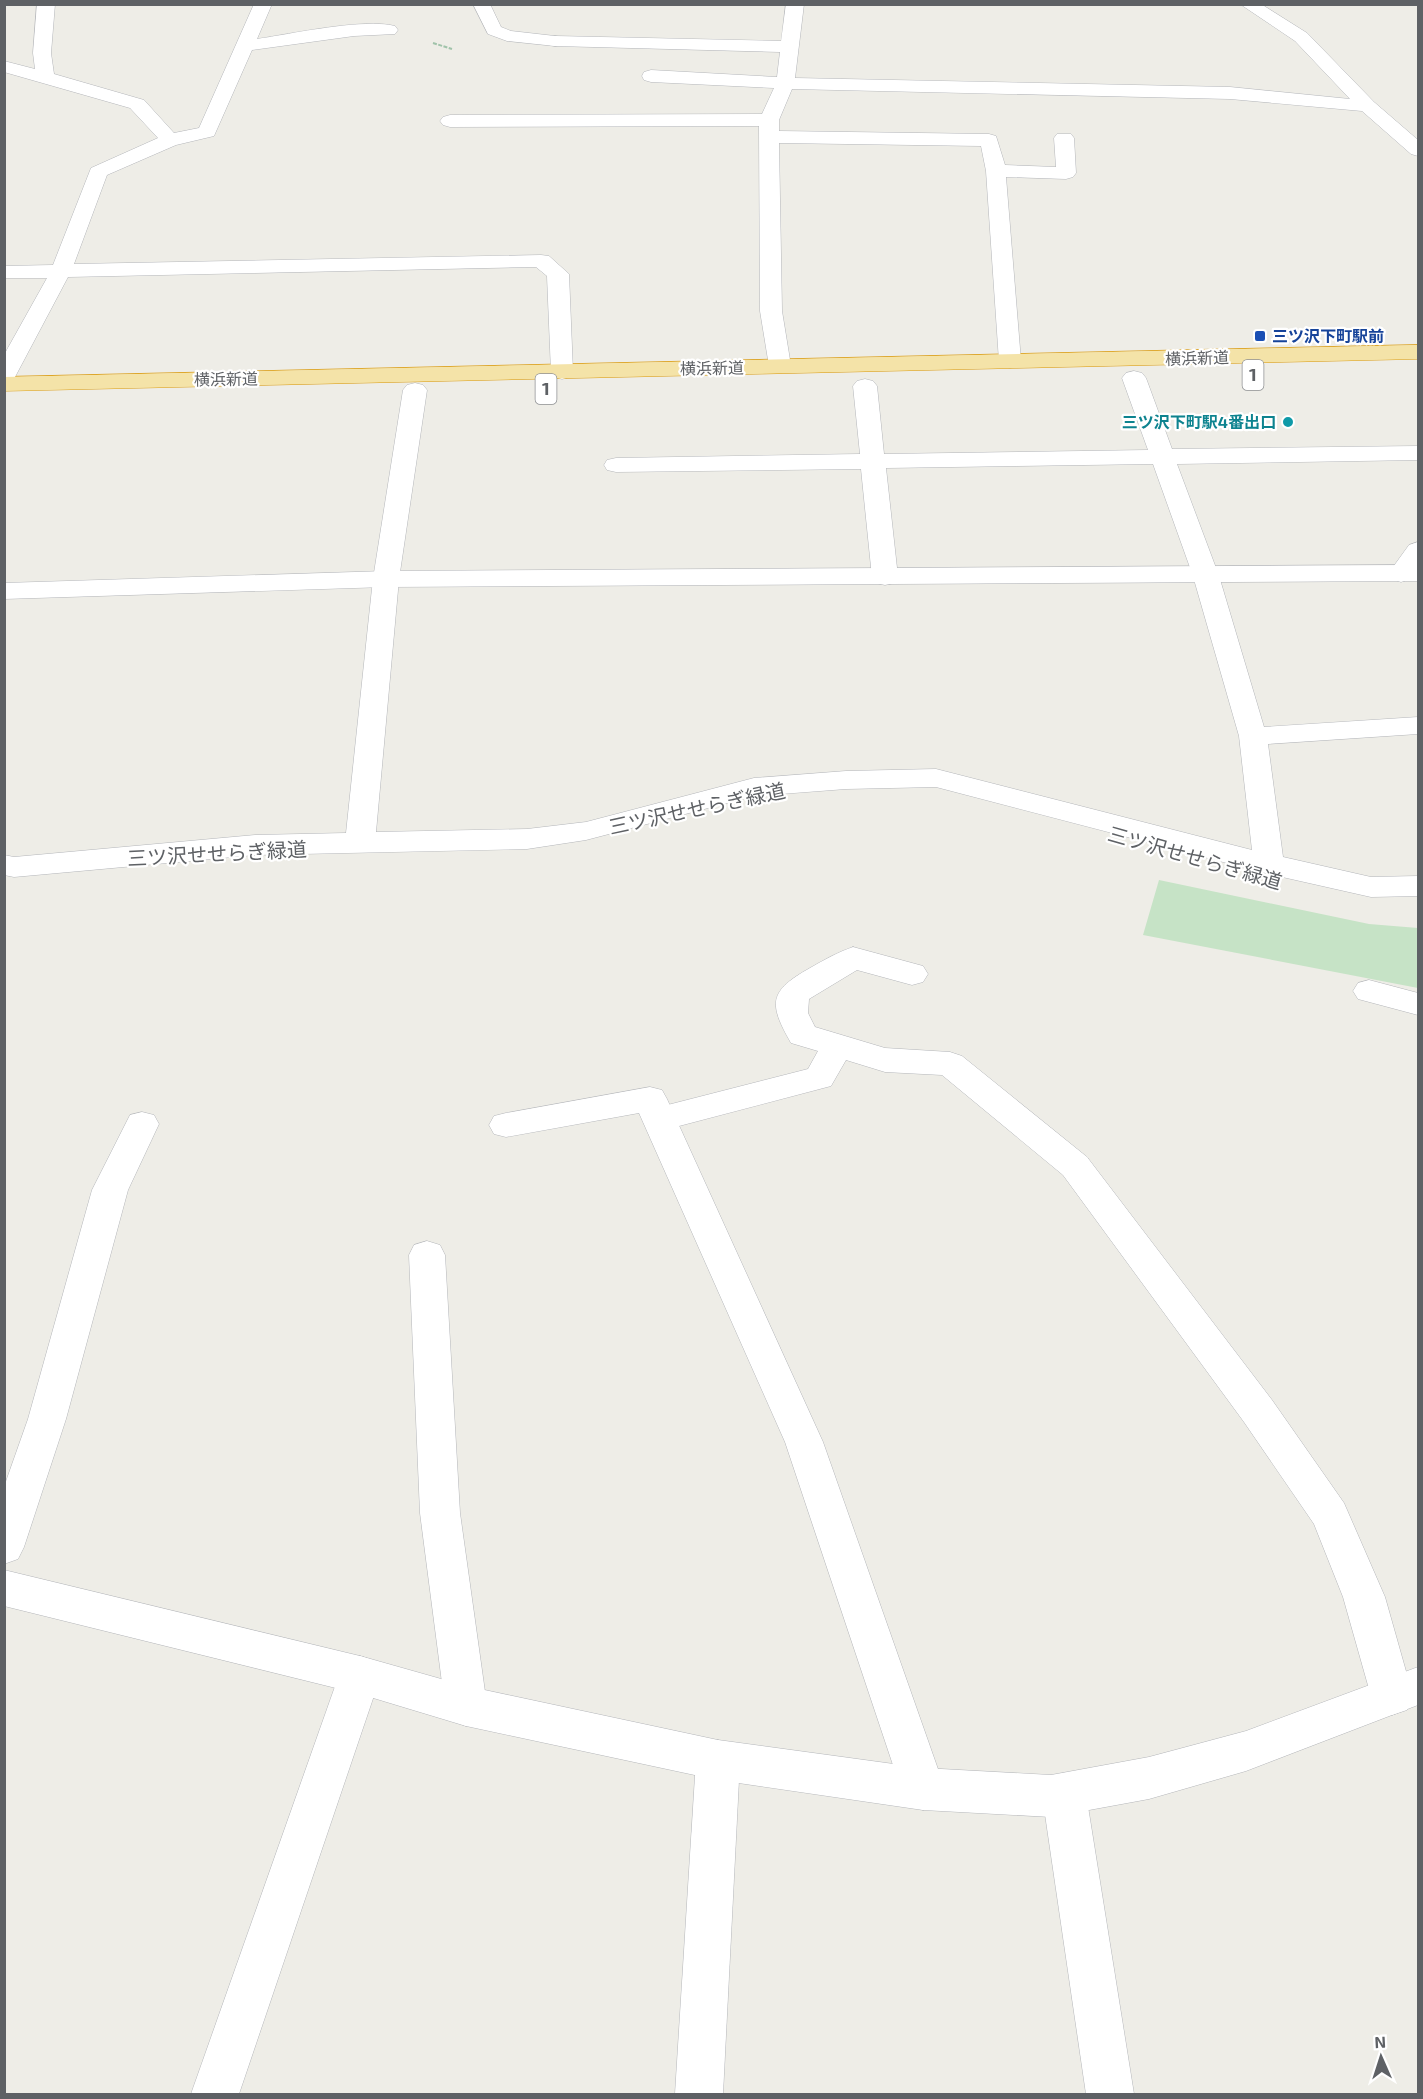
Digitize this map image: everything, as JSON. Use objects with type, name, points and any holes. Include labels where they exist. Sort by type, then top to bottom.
[{"type":"highway","name":"横浜新道","points":[[4,384],[1419,352]]},
{"type":"highway","name":"横浜新道","points":[[4,400],[416,390],[865,386],[1419,371]]},
{"type":"street","points":[[45,77],[42,53],[46,4]]},
{"type":"street","points":[[4,377],[61,271],[98,172],[170,140],[207,132],[263,4]]},
{"type":"street","points":[[481,4],[494,30],[507,36],[555,41],[789,47]]},
{"type":"street","points":[[780,366],[771,311],[769,129],[785,83],[795,4]]},
{"type":"street","points":[[1248,4],[1301,37],[1366,106],[1419,150]]},
{"type":"street","points":[[244,46],[354,32],[389,30]]},
{"type":"street","points":[[4,66],[137,104],[170,140]]},
{"type":"street","points":[[651,76],[785,83],[1230,93],[1366,106]]},
{"type":"street","points":[[450,121],[592,119],[989,140],[996,171],[1010,361]]},
{"type":"street","points":[[996,171],[1066,173],[1064,138]]},
{"type":"street","points":[[4,272],[541,261],[558,274],[562,372]]},
{"type":"street","points":[[1134,378],[1206,576],[1253,736],[1269,864]]},
{"type":"street","points":[[865,386],[885,577]]},
{"type":"street","points":[[360,842],[386,579],[416,390]]},
{"type":"street","points":[[616,465],[874,460],[1163,459],[1419,453]]},
{"type":"street","points":[[4,591],[386,579],[1410,574],[1419,550]]},
{"type":"street","points":[[1253,736],[1419,725]]},
{"type":"street","points":[[4,865],[14,867],[255,845],[527,839],[586,831],[754,788],[846,780],[936,778],[1269,864],[1371,886],[1419,886]]},
{"type":"street","points":[[4,1588],[360,1675],[466,1706],[718,1760],[923,1789],[1050,1796],[1149,1778],[1246,1751],[1406,1691],[1330,1515],[1258,1411],[1075,1166],[950,1064],[885,1060],[803,1035],[792,1013],[793,995],[807,984],[853,958],[912,974]]},
{"type":"street","points":[[1369,991],[1419,1004]]},
{"type":"street","points":[[660,1119],[819,1078],[838,1046]]},
{"type":"street","points":[[506,1125],[650,1099],[804,1442],[923,1789]]},
{"type":"street","points":[[4,1547],[47,1419],[110,1190],[142,1124]]},
{"type":"street","points":[[427,1255],[440,1513],[466,1706]]},
{"type":"street","points":[[215,2094],[360,1675]]},
{"type":"street","points":[[699,2094],[718,1760]]},
{"type":"street","points":[[1064,1794],[1110,2094]]},
{"type":"green space","points":[[1159,880],[1369,924],[1418,928],[1418,988],[1143,935]]},
{"type":"place","name":"三ツ沢下町駅前","points":[[1260,336]]},
{"type":"place","name":"三ツ沢下町駅4番出口","points":[[1288,422]]}]
